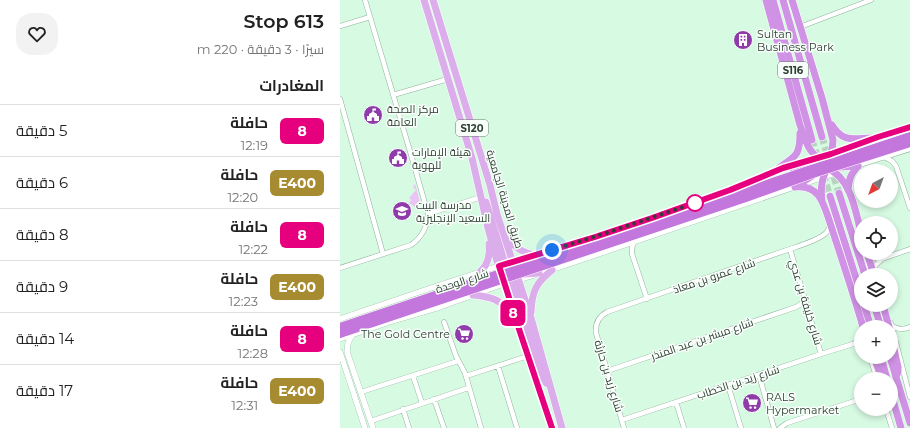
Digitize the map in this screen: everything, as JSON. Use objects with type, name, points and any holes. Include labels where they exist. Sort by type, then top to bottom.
[{"type":"highway","points":[[766,0],[806,145],[809,150],[838,176],[848,190],[856,216]]},
{"type":"highway","name":"S116","points":[[773,0],[812,140]]},
{"type":"highway","name":"S116","points":[[783,0],[822,137]]},
{"type":"highway","points":[[792,0],[828,118],[833,140],[832,150],[822,181],[823,203]]},
{"type":"highway","points":[[828,118],[835,130],[846,138],[876,138]]},
{"type":"highway","points":[[775,171],[793,158],[798,151],[800,143],[800,125]]},
{"type":"highway","name":"شارع الوحدة","points":[[340,327],[910,136]]},
{"type":"highway","name":"شارع الوحدة","points":[[340,334],[746,198],[813,174],[910,143]]},
{"type":"highway","points":[[815,155],[824,155],[832,150]]},
{"type":"highway","points":[[795,187],[827,166],[842,150]]},
{"type":"highway","points":[[783,168],[810,166],[854,166]]},
{"type":"highway","points":[[848,190],[850,178],[854,171]]},
{"type":"highway","points":[[822,181],[838,176]]},
{"type":"highway","points":[[795,187],[804,187],[812,190],[819,195],[823,203],[861,320]]},
{"type":"highway","points":[[838,193],[863,268]]},
{"type":"highway","points":[[830,196],[854,272]]},
{"type":"highway","points":[[898,384],[910,423]]},
{"type":"highway","points":[[898,416],[902,428]]},
{"type":"main road","name":"طريق المدينة الجامعية","points":[[424,0],[472,158],[488,228],[502,265]]},
{"type":"main road","name":"طريق المدينة الجامعية","points":[[433,0],[490,185],[497,214],[531,318],[562,428]]},
{"type":"main road","points":[[478,185],[486,201],[502,265],[507,272],[514,317],[552,428]]},
{"type":"main road","points":[[480,272],[485,267],[490,254],[488,228]]},
{"type":"main road","points":[[505,238],[527,254],[535,255]]},
{"type":"main road","points":[[502,265],[518,276],[539,273]]},
{"type":"main road","points":[[531,318],[534,291],[542,278],[552,270]]},
{"type":"main road","points":[[508,283],[543,377],[551,389]]},
{"type":"main road","points":[[474,295],[493,298],[505,306],[514,317]]},
{"type":"street","points":[[340,268],[410,245],[422,235],[428,221],[428,214],[365,0]]},
{"type":"street","points":[[763,0],[768,19],[774,26]]},
{"type":"street","points":[[800,27],[871,0]]},
{"type":"street","points":[[340,26],[370,17]]},
{"type":"street","points":[[393,95],[448,79]]},
{"type":"street","points":[[340,98],[383,254]]},
{"type":"street","points":[[832,150],[842,150],[910,127]]},
{"type":"street","points":[[864,164],[910,149]]},
{"type":"street","points":[[340,319],[480,272],[602,235],[716,196],[815,155]]},
{"type":"street","points":[[884,157],[892,161],[896,166],[910,208]]},
{"type":"street","points":[[838,176],[854,168]]},
{"type":"street","points":[[539,273],[552,270],[795,187],[822,181]]},
{"type":"street","points":[[428,214],[481,197]]},
{"type":"street","name":"شارع عمرو بن معاذ","points":[[597,324],[602,315],[607,312],[821,237],[831,225]]},
{"type":"street","points":[[634,242],[632,254],[647,299]]},
{"type":"street","points":[[621,246],[632,254]]},
{"type":"street","name":"شارع خليفة بن عدي","points":[[790,249],[821,354]]},
{"type":"street","points":[[898,254],[910,250]]},
{"type":"street","points":[[874,268],[881,260]]},
{"type":"street","points":[[340,339],[392,321],[440,307],[508,283],[518,276]]},
{"type":"street","name":"شارع مبشر بن عبد المنذر","points":[[607,371],[796,307],[805,299]]},
{"type":"street","points":[[796,307],[808,310]]},
{"type":"street","points":[[860,316],[860,320]]},
{"type":"street","points":[[444,322],[458,361],[466,376],[468,388],[481,428]]},
{"type":"street","name":"شارع زيد بن حارثة","points":[[597,324],[596,333],[624,428]]},
{"type":"street","points":[[898,328],[904,329],[910,327]]},
{"type":"street","points":[[898,336],[904,329]]},
{"type":"street","points":[[352,335],[348,343],[347,352],[373,428]]},
{"type":"street","name":"شارع زيد بن الخطاب","points":[[622,420],[853,344]]},
{"type":"street","points":[[340,352],[365,428]]},
{"type":"street","points":[[466,376],[528,356]]},
{"type":"street","points":[[898,356],[910,394]]},
{"type":"street","points":[[361,392],[458,361]]},
{"type":"street","points":[[498,366],[516,428]]},
{"type":"street","points":[[759,375],[774,428]]},
{"type":"street","points":[[414,376],[422,403]]},
{"type":"street","points":[[904,377],[910,380]]},
{"type":"street","points":[[351,384],[356,385],[361,392]]},
{"type":"street","points":[[728,385],[741,428]]},
{"type":"street","points":[[371,420],[468,388]]},
{"type":"street","points":[[434,399],[444,428]]},
{"type":"street","points":[[780,428],[787,423],[854,401]]},
{"type":"street","points":[[676,402],[684,428]]},
{"type":"street","points":[[403,409],[409,428]]},
{"type":"street","points":[[888,416],[892,428]]},
{"type":"shaded area","points":[[415,184],[421,205],[415,207],[409,203],[411,200],[409,198],[416,190],[413,187]]},
{"type":"tunnel","points":[[822,137],[839,193]]},
{"type":"tunnel","points":[[812,140],[818,159]]},
{"type":"tunnel","points":[[823,175],[830,196]]},
{"type":"bus line","name":"8","points":[[552,428],[499,266],[652,218],[730,190],[783,168],[831,154],[910,127]]},
{"type":"place","name":"Sultan Business Park","points":[[743,40]]},
{"type":"place","name":"مركز الصحة العامة","points":[[373,115]]},
{"type":"place","name":"هيئة الإمارات للهوية","points":[[398,158]]},
{"type":"place","name":"مدرسة البيت السعيد الإنجليزية","points":[[402,211]]},
{"type":"place","name":"The Gold Centre","points":[[464,334]]},
{"type":"place","name":"RALS Hypermarket","points":[[752,403]]},
{"type":"route","points":[[552,250],[695,203]]}]
